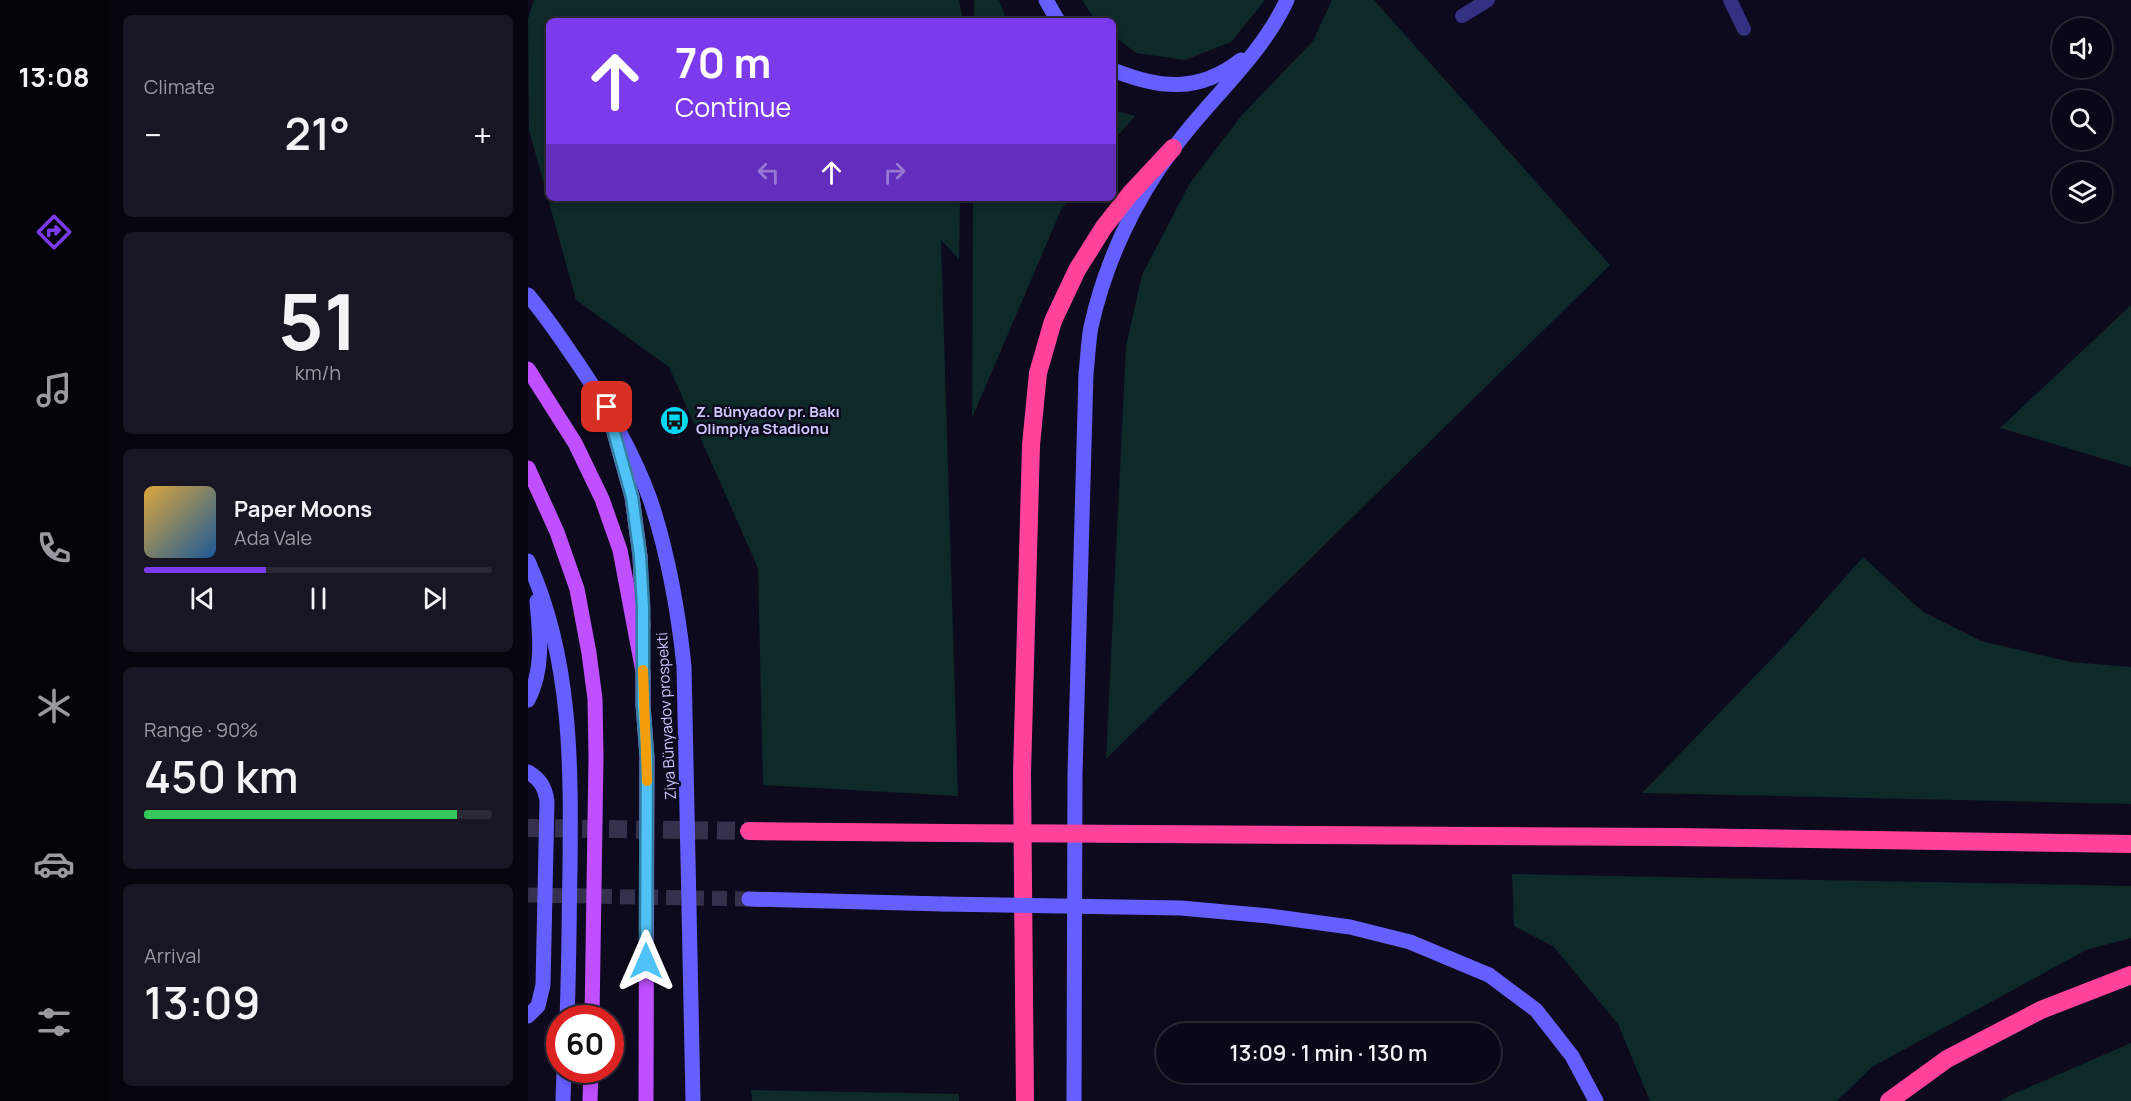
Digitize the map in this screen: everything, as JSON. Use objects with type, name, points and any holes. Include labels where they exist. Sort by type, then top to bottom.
[{"type":"highway","points":[[1025,1101],[1022,773],[1031,445],[1038,373],[1053,321],[1077,270],[1104,227],[1173,148]]},
{"type":"highway","points":[[749,831],[1674,837],[2131,844]]},
{"type":"highway","points":[[1889,1101],[1947,1059],[2041,1010],[2131,975]]},
{"type":"main road","points":[[1046,0],[1056,18]]},
{"type":"main road","points":[[1074,1101],[1075,774],[1086,373],[1091,329],[1104,279],[1125,228],[1173,148],[1267,35],[1287,0]]},
{"type":"main road","points":[[1116,71],[1143,82],[1172,85],[1203,81],[1227,71],[1249,54],[1267,35]]},
{"type":"main road","name":"Ziya Bünyadov prospekti","points":[[528,295],[546,316],[607,407],[650,499],[667,560],[679,622],[684,666],[693,1101]]},
{"type":"main road","name":"Ziya Bünyadov prospekti","points":[[528,369],[575,443],[602,499],[620,550],[643,672],[647,757],[646,1101]]},
{"type":"main road","points":[[607,407],[632,497],[640,556],[643,672]]},
{"type":"main road","points":[[528,468],[557,532],[577,589],[595,699],[597,757],[592,1005]]},
{"type":"main road","points":[[528,561],[551,624],[560,666],[570,756],[567,1005]]},
{"type":"main road","points":[[528,700],[534,688],[539,663],[535,577]]},
{"type":"main road","points":[[528,772],[540,781],[547,801],[543,985],[538,1006],[528,1016]]},
{"type":"main road","points":[[749,899],[1181,908],[1281,917],[1350,927],[1410,942],[1489,975],[1536,1010],[1572,1056],[1596,1101]]},
{"type":"main road","points":[[563,1101],[564,1083]]},
{"type":"main road","points":[[590,1101],[591,1083]]},
{"type":"lane","points":[[1462,16],[1488,0]]},
{"type":"lane","points":[[1730,0],[1744,29]]},
{"type":"green space","points":[[534,0],[959,0],[962,18],[546,18],[546,191],[529,130],[528,19]]},
{"type":"green space","points":[[974,0],[999,0],[1006,18],[974,18]]},
{"type":"green space","points":[[1082,0],[1265,0],[1231,42],[1185,60],[1136,53],[1116,37],[1116,18],[1094,18]]},
{"type":"green space","points":[[1332,0],[1374,0],[1610,265],[1106,759],[1126,346],[1142,275],[1190,183],[1242,115],[1313,41]]},
{"type":"green space","points":[[1116,111],[1135,116],[1116,138]]},
{"type":"green space","points":[[549,201],[960,201],[959,259],[941,240],[958,796],[763,785],[758,568],[669,367],[576,300]]},
{"type":"green space","points":[[973,201],[1068,201],[1061,210],[972,418]]},
{"type":"green space","points":[[2131,305],[2131,467],[2000,428]]},
{"type":"green space","points":[[1863,557],[1923,612],[1981,641],[2071,662],[2131,667],[2131,804],[1642,793],[1787,643]]},
{"type":"green space","points":[[1512,874],[2131,886],[2131,938],[2086,950],[1872,1067],[1837,1101],[1650,1101],[1618,1024],[1553,946],[1514,926]]},
{"type":"green space","points":[[2131,1043],[2131,1101],[2001,1101],[2011,1095]]},
{"type":"green space","points":[[751,1090],[959,1094],[959,1101],[752,1101]]},
{"type":"tunnel","points":[[528,828],[749,831]]},
{"type":"tunnel","points":[[528,895],[749,899]]},
{"type":"slow traffic","points":[[643,670],[647,781]]},
{"type":"place","name":"Z. Bünyadov pr. Bakı Olimpiya Stadionu","points":[[675,420]]},
{"type":"route","points":[[607,407],[632,497],[640,556],[643,608],[643,705],[647,757],[646,961]]}]
